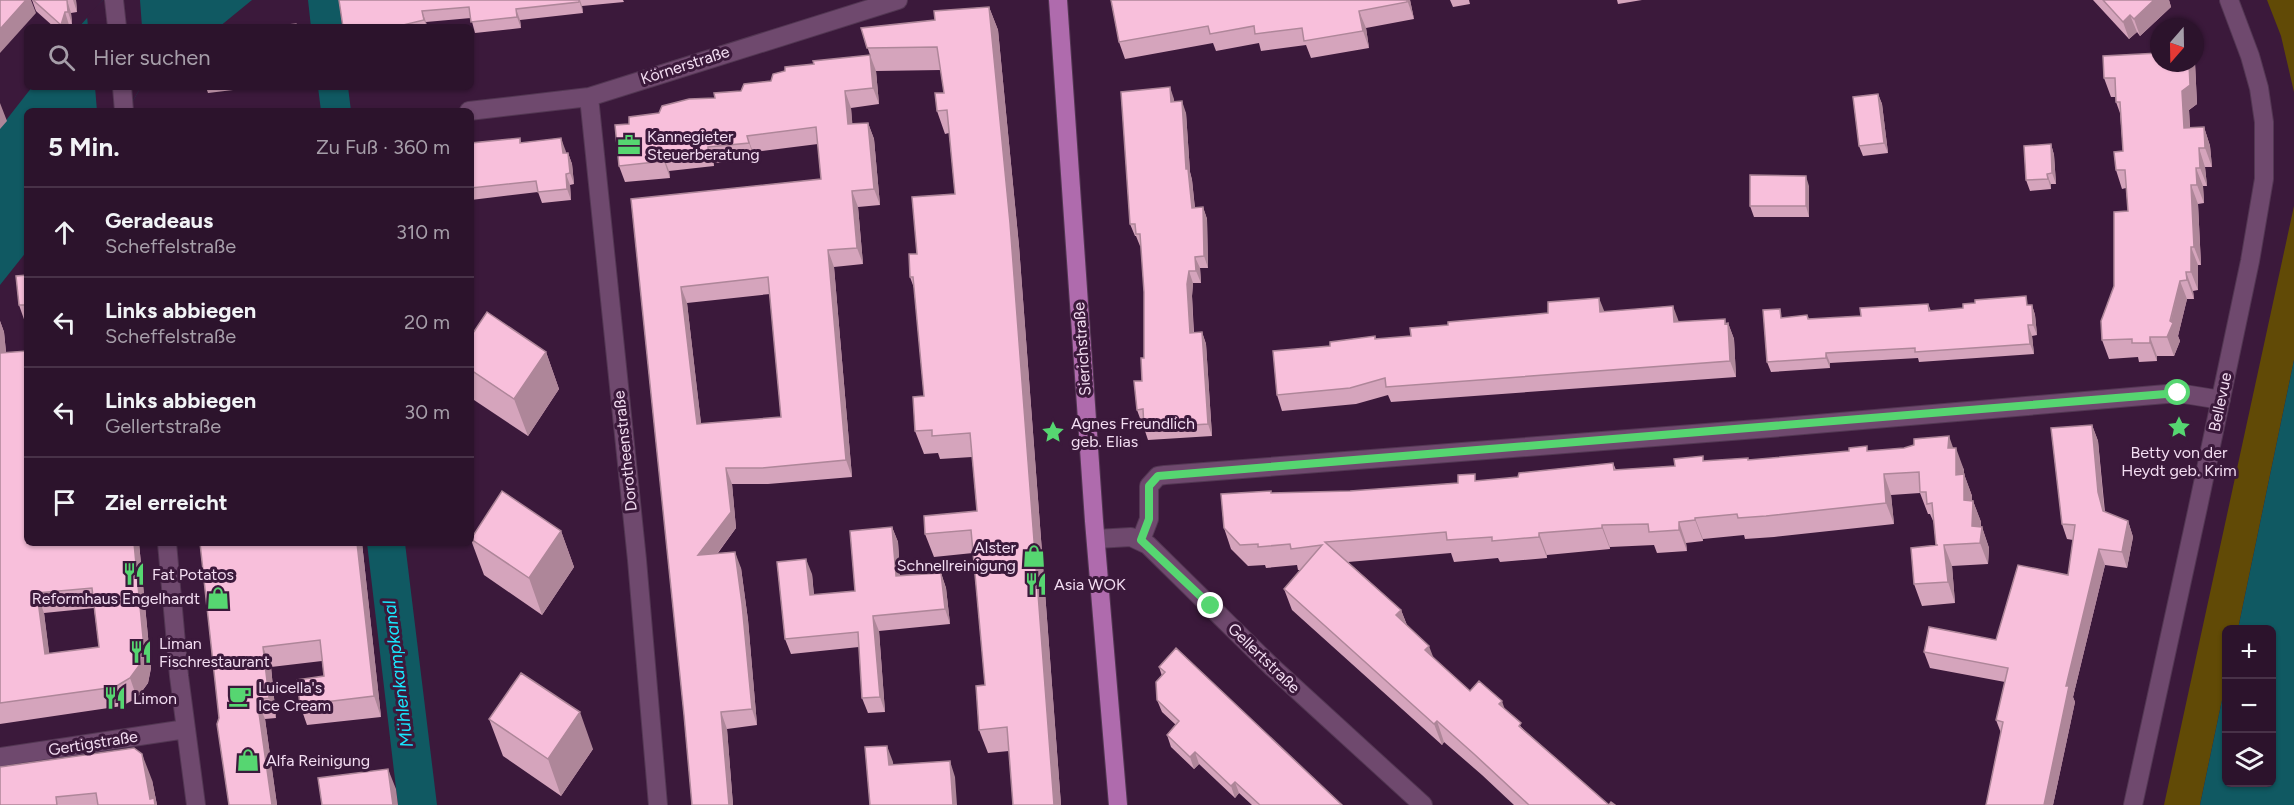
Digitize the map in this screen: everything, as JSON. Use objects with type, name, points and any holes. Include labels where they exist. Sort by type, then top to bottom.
[{"type":"main road","name":"Sierichstraße","points":[[1058,0],[1096,539],[1118,805]]},
{"type":"street","points":[[114,0],[117,24]]},
{"type":"street","name":"Körnerstraße","points":[[474,110],[589,96],[898,0]]},
{"type":"street","name":"Bellevue","points":[[2133,805],[2221,400],[2252,251],[2264,179],[2266,150],[2259,88],[2229,0]]},
{"type":"street","points":[[122,90],[124,108]]},
{"type":"street","name":"Dorotheenstraße","points":[[589,96],[637,560],[658,805]]},
{"type":"street","points":[[1096,539],[1131,537],[1141,540],[1149,519],[1149,486],[1158,476],[1165,475],[1782,427],[2178,393],[2221,400]]},
{"type":"street","name":"Gellertstraße","points":[[1141,540],[1272,667],[1423,805]]},
{"type":"street","points":[[167,546],[196,805]]},
{"type":"street","name":"Gertigstraße","points":[[0,757],[186,729]]},
{"type":"shaded area","points":[[2267,0],[2294,0],[2294,92],[2281,36]]},
{"type":"shaded area","points":[[2294,206],[2294,360],[2239,625],[2222,625],[2222,700],[2200,805],[2164,805]]},
{"type":"water","points":[[103,0],[252,0],[223,24],[82,24]]},
{"type":"water","points":[[308,0],[339,0],[342,24],[311,24]]},
{"type":"water","points":[[30,90],[139,90],[129,108],[24,108],[24,255],[0,285],[0,128]]},
{"type":"water","points":[[318,90],[348,90],[351,108],[321,108]]},
{"type":"water","points":[[2294,360],[2294,805],[2200,805],[2222,700],[2222,787],[2276,787],[2276,625],[2239,625]]},
{"type":"water","name":"Mühlenkampkanal","points":[[367,546],[405,546],[437,805],[398,805]]},
{"type":"pier","points":[[103,0],[140,0],[142,24],[88,24],[87,16]]},
{"type":"pier","points":[[95,90],[139,90],[129,108],[97,108]]},
{"type":"building","points":[[0,0],[26,0],[0,29]]},
{"type":"building","points":[[33,0],[67,0],[68,12],[65,12],[60,24]]},
{"type":"building","points":[[339,0],[579,0],[579,2],[516,9],[517,17],[471,22],[469,7],[422,11],[424,20],[407,24],[343,24]]},
{"type":"building","points":[[1111,0],[1407,0],[1407,2],[1359,11],[1363,31],[1304,41],[1302,28],[1255,34],[1254,26],[1210,34],[1208,26],[1119,42]]},
{"type":"building","points":[[2103,0],[2154,0],[2134,19],[2130,15],[2123,22]]},
{"type":"building","points":[[989,7],[1010,223],[1054,805],[1013,805],[1007,727],[979,730],[976,686],[985,685],[971,530],[925,534],[924,516],[977,511],[970,433],[932,436],[932,430],[915,431],[913,397],[924,396],[913,277],[910,277],[909,254],[917,254],[912,197],[955,194],[947,110],[937,111],[935,93],[944,93],[937,47],[867,48],[861,28],[935,20],[934,11]]},
{"type":"building","points":[[2150,53],[2150,72],[2189,72],[2190,85],[2182,91],[2184,128],[2204,127],[2205,148],[2199,148],[2200,168],[2196,168],[2197,185],[2191,185],[2194,247],[2191,247],[2191,272],[2186,272],[2187,280],[2180,281],[2170,321],[2173,323],[2167,337],[2150,337],[2150,343],[2132,343],[2132,339],[2102,340],[2101,321],[2114,286],[2114,212],[2128,211],[2125,170],[2116,170],[2114,152],[2123,151],[2120,102],[2116,102],[2115,78],[2104,78],[2103,56]]},
{"type":"building","points":[[870,55],[873,88],[845,91],[848,124],[868,123],[874,189],[852,191],[857,248],[828,250],[846,460],[762,468],[726,468],[731,512],[698,555],[735,552],[752,709],[721,712],[729,805],[692,805],[631,199],[821,179],[816,127],[747,136],[749,143],[708,147],[708,150],[663,155],[664,161],[619,166],[615,125],[629,124],[629,117],[659,113],[662,106],[689,99],[715,98],[714,93],[741,91],[744,84],[771,81],[773,74],[785,71],[785,67],[814,64],[813,61]],"holes":[[[768,277],[781,417],[697,424],[681,287]]]},
{"type":"building","points":[[1170,87],[1171,102],[1182,101],[1186,169],[1188,169],[1192,208],[1203,207],[1204,256],[1195,257],[1196,271],[1189,271],[1187,284],[1190,333],[1202,332],[1208,424],[1144,428],[1143,409],[1137,410],[1134,381],[1142,381],[1144,292],[1140,234],[1136,234],[1135,224],[1130,224],[1121,92]]},
{"type":"building","points":[[1878,94],[1884,143],[1859,146],[1853,97]]},
{"type":"building","points":[[520,138],[520,143],[561,138],[563,153],[568,153],[570,173],[566,174],[567,189],[538,192],[536,181],[474,188],[474,143]]},
{"type":"building","points":[[2051,144],[2052,173],[2047,174],[2048,179],[2026,180],[2024,146]]},
{"type":"building","points":[[1750,175],[1806,176],[1806,206],[1750,206]]},
{"type":"building","points":[[24,275],[24,305],[19,305],[16,276]]},
{"type":"building","points":[[2026,296],[2027,305],[2032,305],[2033,325],[2028,325],[2030,344],[1915,352],[1915,348],[1826,353],[1826,358],[1767,362],[1763,310],[1780,309],[1781,318],[1807,315],[1808,319],[1861,316],[1860,308],[1928,304],[1929,311],[1963,308],[1963,304],[1975,303],[1975,300]]},
{"type":"building","points":[[1599,298],[1600,312],[1673,306],[1674,322],[1725,319],[1725,324],[1728,323],[1730,361],[1386,387],[1385,378],[1350,388],[1277,395],[1273,351],[1330,346],[1330,342],[1375,336],[1375,339],[1411,336],[1410,328],[1448,325],[1448,322],[1548,313],[1548,302]]},
{"type":"building","points":[[487,312],[546,352],[514,399],[474,372],[474,332]]},
{"type":"building","points":[[24,351],[24,546],[134,546],[144,648],[141,663],[130,678],[115,687],[0,703],[0,353]],"holes":[[[92,588],[99,647],[45,654],[37,593]]]},
{"type":"building","points":[[2092,425],[2098,492],[2103,511],[2128,521],[2122,552],[2099,549],[2066,686],[2069,686],[2044,805],[1986,805],[2003,722],[1996,720],[2008,668],[1924,652],[1929,627],[1996,640],[2018,565],[2068,575],[2075,525],[2062,524],[2051,428]]},
{"type":"building","points":[[1949,436],[1948,448],[1956,448],[1956,475],[1964,474],[1964,500],[1973,501],[1972,526],[1982,527],[1980,543],[1944,545],[1948,582],[1914,584],[1911,548],[1938,545],[1936,545],[1932,503],[1927,504],[1926,492],[1920,492],[1919,472],[1884,474],[1886,503],[1766,516],[1738,518],[1737,514],[1695,518],[1695,520],[1679,522],[1679,530],[1649,532],[1648,524],[1602,525],[1602,528],[1539,533],[1539,537],[1492,541],[1492,537],[1447,540],[1446,532],[1325,542],[1401,610],[1396,615],[1429,646],[1425,650],[1470,691],[1479,681],[1502,701],[1499,704],[1521,723],[1519,726],[1609,805],[1529,805],[1437,721],[1434,724],[1284,589],[1322,545],[1291,549],[1290,544],[1258,547],[1258,544],[1240,545],[1224,528],[1221,494],[1271,491],[1271,493],[1350,491],[1458,483],[1458,475],[1475,474],[1475,481],[1518,477],[1519,473],[1613,463],[1614,470],[1675,466],[1674,459],[1703,456],[1703,461],[1748,458],[1748,460],[1849,451],[1849,448],[1867,446],[1867,451],[1904,448],[1914,445],[1914,439]]},
{"type":"building","points":[[502,491],[561,531],[529,578],[474,541],[474,534]]},
{"type":"building","points":[[892,527],[896,576],[941,573],[945,609],[873,616],[880,697],[862,698],[858,632],[785,639],[777,562],[806,559],[810,595],[855,591],[850,531]]},
{"type":"building","points":[[200,546],[357,546],[374,696],[300,705],[297,680],[324,676],[320,640],[263,647],[269,698],[257,699],[272,805],[229,805],[217,724],[219,718]]},
{"type":"building","points":[[1176,648],[1342,805],[1260,805],[1235,782],[1231,786],[1195,752],[1190,757],[1167,735],[1179,721],[1157,700],[1156,682],[1165,672],[1159,667]]},
{"type":"building","points":[[521,673],[580,712],[548,759],[489,719]]},
{"type":"building","points":[[887,746],[889,765],[950,761],[953,805],[870,805],[865,747]]},
{"type":"building","points":[[134,748],[142,754],[150,799],[154,798],[155,805],[98,805],[96,793],[56,797],[57,805],[0,805],[0,767]]},
{"type":"building","points":[[388,769],[393,805],[322,805],[318,778]]},
{"type":"place","name":"Kannegieter Steuerberatung","points":[[629,145]]},
{"type":"place","name":"Betty von der Heydt geb. Krim","points":[[2179,427]]},
{"type":"place","name":"Agnes Freundlich geb. Elias","points":[[1053,432]]},
{"type":"place","name":"Alster Schnellreinigung","points":[[1034,556]]},
{"type":"place","name":"Fat Potatos","points":[[134,574]]},
{"type":"place","name":"Asia WOK","points":[[1036,584]]},
{"type":"place","name":"Reformhaus Engelhardt","points":[[218,598]]},
{"type":"place","name":"Liman Fischrestaurant","points":[[141,652]]},
{"type":"place","name":"Luicella's Ice Cream","points":[[240,696]]},
{"type":"place","name":"Limon","points":[[115,698]]},
{"type":"place","name":"Alfa Reinigung","points":[[248,760]]},
{"type":"route","points":[[1211,606],[1141,540],[1149,519],[1149,486],[1158,476],[2178,393]]}]
